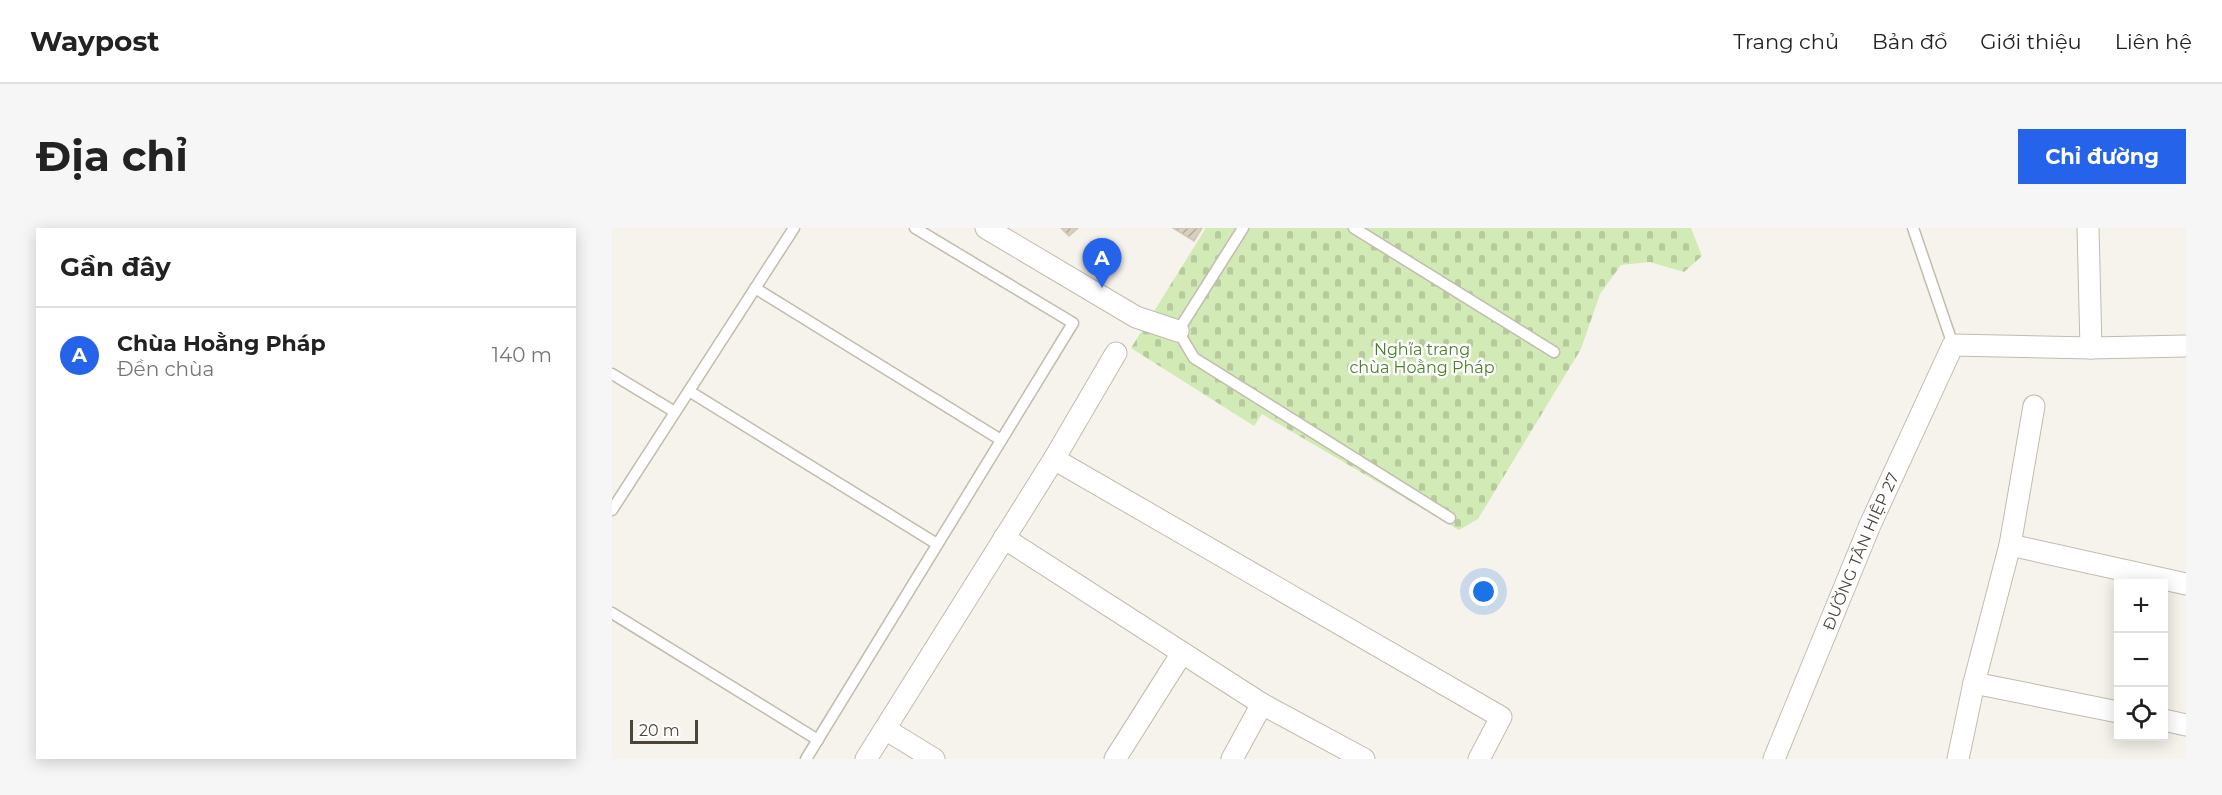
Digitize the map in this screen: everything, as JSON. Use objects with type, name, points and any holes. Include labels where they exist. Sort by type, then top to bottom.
[{"type":"street","points":[[986,228],[1136,317],[1178,331]]},
{"type":"street","points":[[2088,228],[2091,348]]},
{"type":"street","points":[[1953,345],[2091,348],[2186,345]]},
{"type":"street","name":"ĐƯỜNG TÂN HIỆP 27","points":[[1774,759],[1870,525],[1953,345]]},
{"type":"street","points":[[866,759],[1054,459],[1116,353]]},
{"type":"street","points":[[1958,759],[1974,683],[2010,545],[2034,406]]},
{"type":"street","points":[[1054,459],[1501,717],[1479,759]]},
{"type":"street","points":[[1004,538],[1262,704],[1364,759]]},
{"type":"street","points":[[2010,545],[2186,584]]},
{"type":"street","points":[[1114,759],[1182,653]]},
{"type":"street","points":[[1974,683],[2114,711]]},
{"type":"street","points":[[1232,759],[1262,704]]},
{"type":"street","points":[[2168,721],[2186,725]]},
{"type":"street","points":[[885,729],[934,759]]},
{"type":"lane","points":[[612,510],[794,228]]},
{"type":"lane","points":[[806,759],[1073,323],[915,228]]},
{"type":"lane","points":[[1243,228],[1178,331],[1194,358],[1450,518]]},
{"type":"lane","points":[[1354,228],[1554,352]]},
{"type":"lane","points":[[1913,228],[1953,345]]},
{"type":"lane","points":[[755,288],[1001,440]]},
{"type":"lane","points":[[612,374],[675,412]]},
{"type":"lane","points":[[689,390],[937,544]]},
{"type":"lane","points":[[612,613],[818,740]]},
{"type":"green space","name":"Nghĩa trang chùa Hoằng Pháp","points":[[1206,228],[1691,228],[1702,256],[1684,272],[1650,262],[1621,265],[1600,294],[1581,349],[1478,519],[1459,530],[1262,414],[1254,426],[1131,348]]},
{"type":"building","points":[[1061,228],[1078,228],[1069,236]]},
{"type":"building","points":[[1173,228],[1202,228],[1194,241]]},
{"type":"place","name":"Chùa Hoằng Pháp","points":[[1102,288]]}]
